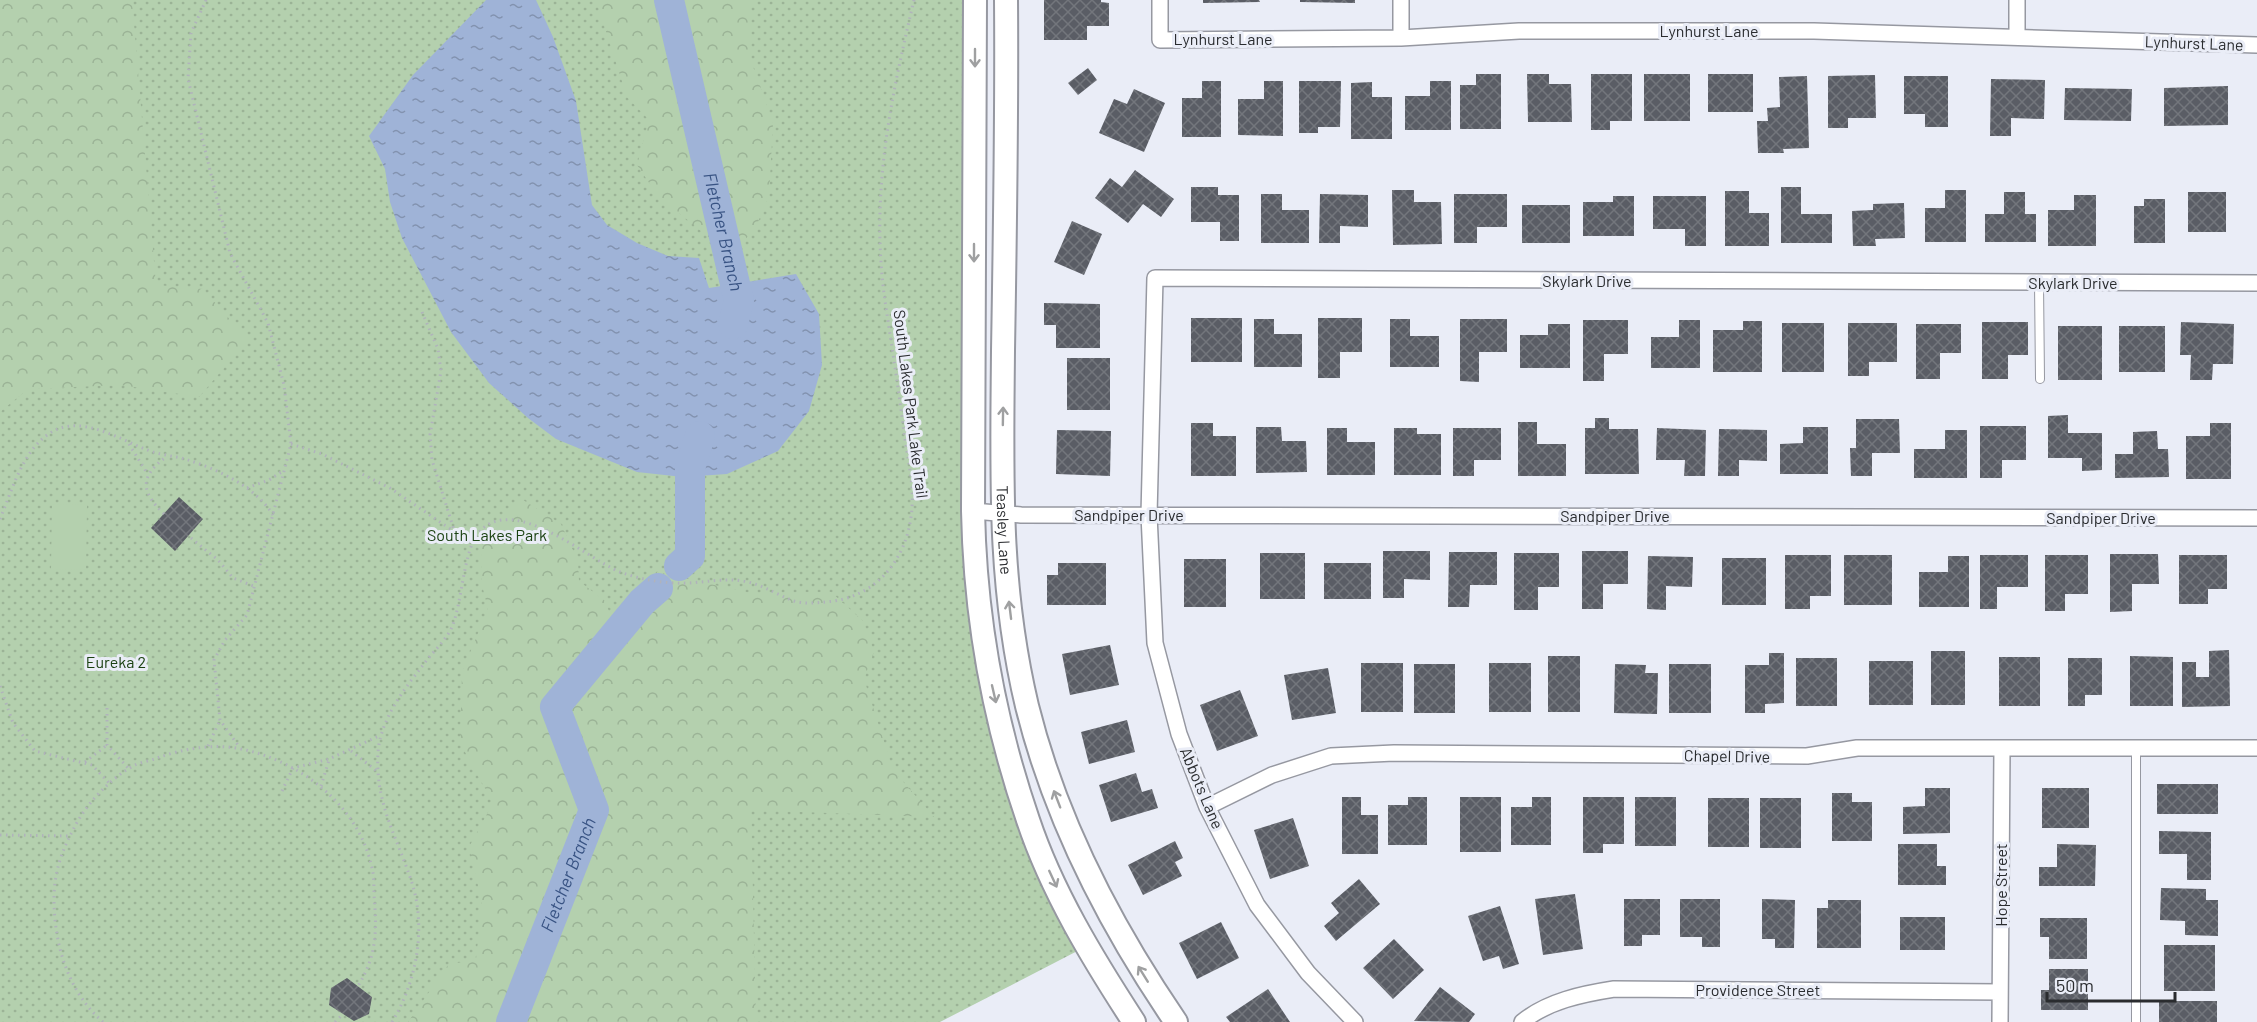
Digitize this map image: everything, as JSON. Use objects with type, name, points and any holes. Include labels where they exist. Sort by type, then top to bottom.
[{"type":"main road","name":"Teasley Lane","points":[[975,0],[973,511],[974,568],[983,640],[1003,732],[1028,821],[1077,931],[1134,1022]]},
{"type":"main road","name":"Teasley Lane","points":[[1006,0],[1001,514],[1011,619],[1027,705],[1059,803],[1111,917],[1142,972],[1176,1022]]},
{"type":"street","name":"Lynhurst Lane","points":[[1160,0],[1160,40],[1401,38],[1519,32],[1814,32],[2257,45]]},
{"type":"street","points":[[1401,0],[1401,38]]},
{"type":"street","points":[[2017,0],[2017,37]]},
{"type":"street","name":"Skylark Drive","points":[[1149,515],[1155,278],[2257,284]]},
{"type":"street","name":"Sandpiper Drive","points":[[973,511],[1001,514],[1149,515],[2257,519]]},
{"type":"street","name":"Abbots Lane","points":[[1149,515],[1155,643],[1179,734],[1207,807],[1257,905],[1308,973],[1354,1022]]},
{"type":"street","name":"Chapel Drive","points":[[1207,807],[1272,775],[1331,756],[1406,753],[1807,756],[1857,748],[2257,748]]},
{"type":"street","name":"Hope Street","points":[[2000,1022],[2002,749]]},
{"type":"street","name":"Providence Street","points":[[1522,1022],[1536,1011],[1581,994],[1614,989],[2000,992]]},
{"type":"lane","points":[[2039,284],[2040,379]]},
{"type":"lane","points":[[2136,749],[2136,1022]]},
{"type":"path","points":[[206,0],[191,33],[188,79],[230,253],[268,323],[284,386],[291,444],[247,615],[225,640],[214,660],[219,720],[208,747]]},
{"type":"path","name":"South Lakes Park Lake Trail","points":[[471,543],[483,527],[497,521],[511,520],[544,530],[619,571],[643,579],[687,583],[745,581],[763,586],[794,601],[808,603],[843,601],[855,596],[884,577],[895,564],[909,529],[912,512],[911,477],[883,280],[881,176],[887,120],[914,0]]},
{"type":"path","points":[[422,312],[438,349],[441,371],[430,435],[432,460],[455,533]]},
{"type":"path","points":[[0,519],[33,448],[51,432],[75,425],[103,431],[166,457],[186,460],[247,488],[266,504],[273,515]]},
{"type":"path","points":[[129,443],[147,473],[149,497],[164,514]]},
{"type":"path","points":[[291,444],[322,454],[390,488],[471,543],[463,589],[452,625],[443,642],[405,688],[381,735],[378,772],[385,813],[413,884],[419,913],[414,968],[409,988],[392,1022]]},
{"type":"path","points":[[147,473],[166,457]]},
{"type":"path","points":[[247,488],[280,474],[284,469]]},
{"type":"path","points":[[191,538],[218,560],[233,578],[256,587]]},
{"type":"path","points":[[0,686],[13,723],[35,751],[92,765],[110,784]]},
{"type":"path","points":[[107,708],[107,745],[129,769]]},
{"type":"path","points":[[219,720],[240,748]]},
{"type":"path","points":[[293,768],[351,751],[381,735]]},
{"type":"path","points":[[85,762],[107,745]]},
{"type":"path","points":[[103,1022],[70,978],[56,933],[55,878],[69,836],[79,818],[110,784],[129,769],[167,754],[208,747],[240,748],[293,768],[327,791],[356,828],[372,867],[375,952],[358,986]]},
{"type":"path","points":[[351,751],[378,772]]},
{"type":"path","points":[[321,786],[329,759]]},
{"type":"path","points":[[282,791],[293,768]]},
{"type":"path","points":[[0,835],[69,836]]},
{"type":"path","points":[[335,1022],[343,1014]]},
{"type":"green space","name":"South Lakes Park","points":[[0,0],[972,0],[973,511],[990,677],[1028,821],[1087,946],[940,1022],[0,1022]]},
{"type":"green space","points":[[0,0],[132,0],[156,285],[203,289],[248,340],[199,397],[121,385],[28,389],[0,412]]},
{"type":"green space","points":[[596,0],[750,0],[749,55],[773,123],[769,196],[755,229],[735,250],[722,248],[658,196],[637,165],[649,120],[627,97]]},
{"type":"green space","points":[[520,498],[561,524],[578,561],[579,581],[605,601],[615,627],[651,600],[657,572],[750,593],[831,592],[863,621],[874,652],[864,679],[893,770],[934,817],[751,810],[756,1022],[408,1022],[448,965],[476,959],[482,903],[469,847],[493,803],[460,743],[462,672],[488,609],[482,585],[481,547]]},
{"type":"green space","points":[[52,504],[87,505],[86,570],[51,569]]},
{"type":"water","points":[[486,0],[536,0],[553,37],[576,101],[592,205],[607,225],[637,243],[668,256],[699,258],[709,288],[796,274],[819,314],[822,365],[809,411],[778,451],[727,474],[683,477],[637,472],[556,439],[528,418],[489,383],[451,332],[402,238],[390,202],[385,169],[369,136],[413,75]]},
{"type":"building","points":[[1044,0],[1101,0],[1101,2],[1109,3],[1109,26],[1087,26],[1087,40],[1044,40]]},
{"type":"building","points":[[1203,0],[1259,0],[1260,2],[1203,3]]},
{"type":"building","points":[[1300,0],[1355,0],[1355,3],[1300,2]]},
{"type":"building","points":[[1088,68],[1097,80],[1078,95],[1068,83]]},
{"type":"building","points":[[1476,74],[1501,74],[1501,129],[1460,129],[1460,85],[1476,85]]},
{"type":"building","points":[[1527,74],[1549,74],[1549,84],[1571,84],[1572,122],[1528,122]]},
{"type":"building","points":[[1591,74],[1632,74],[1632,121],[1610,121],[1610,130],[1591,130]]},
{"type":"building","points":[[1644,74],[1690,74],[1690,121],[1644,121]]},
{"type":"building","points":[[1708,74],[1753,74],[1753,112],[1708,112]]},
{"type":"building","points":[[1875,75],[1876,118],[1848,118],[1848,128],[1828,128],[1828,76]]},
{"type":"building","points":[[1807,76],[1809,148],[1783,149],[1784,153],[1758,153],[1757,121],[1768,121],[1767,108],[1780,107],[1779,77]]},
{"type":"building","points":[[1904,76],[1948,76],[1948,127],[1925,127],[1925,114],[1904,114]]},
{"type":"building","points":[[1991,79],[2045,80],[2044,119],[2011,118],[2011,136],[1990,136]]},
{"type":"building","points":[[1202,81],[1221,81],[1221,137],[1182,137],[1182,98],[1202,98]]},
{"type":"building","points":[[1264,81],[1283,81],[1283,136],[1238,135],[1238,99],[1264,99]]},
{"type":"building","points":[[1299,81],[1341,81],[1340,127],[1318,127],[1318,133],[1299,133]]},
{"type":"building","points":[[1430,81],[1451,81],[1451,130],[1405,130],[1405,96],[1430,96]]},
{"type":"building","points":[[1372,82],[1372,97],[1392,97],[1392,139],[1351,139],[1351,83]]},
{"type":"building","points":[[2228,86],[2228,125],[2164,126],[2164,88]]},
{"type":"building","points":[[2065,88],[2132,89],[2131,121],[2064,120]]},
{"type":"building","points":[[1134,89],[1165,103],[1144,152],[1099,133],[1114,99],[1127,104]]},
{"type":"building","points":[[1135,170],[1174,199],[1161,217],[1143,204],[1128,223],[1095,198],[1110,178],[1122,187]]},
{"type":"building","points":[[1191,187],[1218,187],[1218,195],[1239,195],[1239,241],[1220,241],[1220,222],[1191,222]]},
{"type":"building","points":[[1781,187],[1801,187],[1801,214],[1832,214],[1832,243],[1781,243]]},
{"type":"building","points":[[1392,190],[1414,190],[1414,202],[1441,202],[1442,244],[1393,245]]},
{"type":"building","points":[[1945,190],[1966,190],[1966,242],[1925,242],[1925,208],[1945,208]]},
{"type":"building","points":[[1725,191],[1749,191],[1749,213],[1769,213],[1769,246],[1725,246]]},
{"type":"building","points":[[2004,192],[2025,192],[2025,214],[2036,214],[2036,242],[1985,242],[1985,214],[2004,214]]},
{"type":"building","points":[[2188,192],[2226,192],[2226,232],[2188,232]]},
{"type":"building","points":[[1261,194],[1282,194],[1282,210],[1309,210],[1309,243],[1261,243]]},
{"type":"building","points":[[1320,194],[1368,195],[1368,227],[1340,226],[1340,243],[1319,243]]},
{"type":"building","points":[[1454,194],[1507,194],[1507,227],[1477,227],[1477,243],[1454,243]]},
{"type":"building","points":[[2074,195],[2096,195],[2096,246],[2048,246],[2048,210],[2074,210]]},
{"type":"building","points":[[1613,196],[1634,196],[1634,236],[1583,236],[1583,202],[1613,202]]},
{"type":"building","points":[[1653,196],[1706,196],[1706,246],[1685,246],[1685,229],[1653,229]]},
{"type":"building","points":[[2144,199],[2165,199],[2165,243],[2134,243],[2134,206],[2144,206]]},
{"type":"building","points":[[1904,203],[1905,238],[1875,239],[1876,246],[1853,246],[1852,211],[1873,210],[1873,204]]},
{"type":"building","points":[[1522,205],[1570,205],[1570,243],[1522,243]]},
{"type":"building","points":[[1072,221],[1102,234],[1084,275],[1054,262]]},
{"type":"building","points":[[1044,303],[1100,304],[1100,348],[1056,348],[1056,325],[1044,325]]},
{"type":"building","points":[[1191,318],[1242,318],[1242,362],[1191,362]]},
{"type":"building","points":[[1318,318],[1362,318],[1362,352],[1340,352],[1340,378],[1318,378]]},
{"type":"building","points":[[1254,319],[1274,319],[1274,334],[1302,334],[1302,367],[1254,367]]},
{"type":"building","points":[[1390,319],[1410,319],[1410,336],[1439,336],[1439,367],[1390,367]]},
{"type":"building","points":[[1460,319],[1507,319],[1507,352],[1479,352],[1479,382],[1460,381]]},
{"type":"building","points":[[1583,320],[1628,320],[1628,354],[1604,354],[1604,381],[1583,381]]},
{"type":"building","points":[[1679,320],[1700,320],[1700,368],[1651,368],[1651,337],[1679,337]]},
{"type":"building","points":[[1743,321],[1762,321],[1762,372],[1713,372],[1713,330],[1743,330]]},
{"type":"building","points":[[1982,322],[2028,322],[2028,355],[2008,355],[2008,379],[1982,379]]},
{"type":"building","points":[[2181,322],[2234,324],[2233,364],[2213,364],[2212,380],[2190,380],[2191,355],[2180,355]]},
{"type":"building","points":[[1782,323],[1824,323],[1824,372],[1782,372]]},
{"type":"building","points":[[1848,323],[1897,323],[1897,362],[1869,362],[1869,376],[1848,376]]},
{"type":"building","points":[[1548,324],[1570,324],[1570,368],[1520,368],[1520,335],[1548,335]]},
{"type":"building","points":[[1916,324],[1961,324],[1961,353],[1940,353],[1940,379],[1916,379]]},
{"type":"building","points":[[2058,326],[2102,326],[2102,380],[2058,380]]},
{"type":"building","points":[[2119,326],[2165,326],[2165,372],[2119,372]]},
{"type":"building","points":[[1067,358],[1110,358],[1110,410],[1067,410]]},
{"type":"building","points":[[2068,415],[2068,433],[2102,433],[2102,470],[2082,471],[2082,458],[2048,458],[2048,416]]},
{"type":"building","points":[[1595,418],[1609,418],[1609,429],[1638,429],[1639,474],[1585,474],[1585,428],[1595,428]]},
{"type":"building","points":[[1856,419],[1899,419],[1900,453],[1872,453],[1872,476],[1851,476],[1850,448],[1856,448]]},
{"type":"building","points":[[1518,422],[1537,422],[1537,444],[1566,444],[1566,476],[1518,476]]},
{"type":"building","points":[[1191,423],[1213,423],[1213,436],[1236,436],[1236,476],[1191,476]]},
{"type":"building","points":[[2210,423],[2231,423],[2231,479],[2186,479],[2186,436],[2210,436]]},
{"type":"building","points":[[1980,426],[2026,426],[2026,460],[2002,460],[2002,478],[1980,478]]},
{"type":"building","points":[[1256,427],[1281,427],[1282,441],[1306,441],[1307,472],[1256,473]]},
{"type":"building","points":[[1803,427],[1828,427],[1828,474],[1780,474],[1780,444],[1803,443]]},
{"type":"building","points":[[1327,428],[1347,428],[1347,442],[1375,442],[1375,475],[1327,475]]},
{"type":"building","points":[[1394,428],[1417,428],[1417,434],[1441,434],[1441,475],[1394,475]]},
{"type":"building","points":[[1453,428],[1501,428],[1501,460],[1474,460],[1474,476],[1453,476]]},
{"type":"building","points":[[1657,428],[1706,430],[1705,476],[1684,476],[1685,460],[1656,460]]},
{"type":"building","points":[[1719,429],[1767,430],[1767,461],[1739,460],[1739,476],[1718,476]]},
{"type":"building","points":[[1057,430],[1111,431],[1110,476],[1056,474]]},
{"type":"building","points":[[1945,430],[1967,430],[1967,478],[1914,478],[1914,449],[1945,449]]},
{"type":"building","points":[[2157,431],[2158,449],[2168,449],[2169,477],[2115,478],[2115,454],[2133,454],[2133,432]]},
{"type":"building","points":[[179,497],[203,519],[175,551],[151,528]]},
{"type":"building","points":[[1383,551],[1430,551],[1430,580],[1404,579],[1404,598],[1383,598]]},
{"type":"building","points":[[1582,551],[1628,551],[1628,584],[1603,584],[1603,609],[1582,609]]},
{"type":"building","points":[[1449,552],[1497,552],[1497,585],[1470,585],[1469,607],[1448,607]]},
{"type":"building","points":[[1260,553],[1305,553],[1305,599],[1260,599]]},
{"type":"building","points":[[1514,553],[1559,553],[1559,587],[1538,587],[1538,610],[1514,610]]},
{"type":"building","points":[[2110,554],[2158,554],[2159,584],[2132,584],[2132,611],[2110,612]]},
{"type":"building","points":[[1785,555],[1831,555],[1831,596],[1810,596],[1810,609],[1785,609]]},
{"type":"building","points":[[1844,555],[1892,555],[1892,605],[1844,605]]},
{"type":"building","points":[[1980,555],[2028,555],[2028,587],[1997,587],[1997,609],[1980,609]]},
{"type":"building","points":[[2045,555],[2088,555],[2088,594],[2065,594],[2065,611],[2045,611]]},
{"type":"building","points":[[2179,555],[2227,555],[2227,589],[2208,589],[2208,604],[2179,604]]},
{"type":"building","points":[[1648,556],[1693,557],[1692,587],[1666,586],[1666,610],[1647,609]]},
{"type":"building","points":[[1948,556],[1969,556],[1969,607],[1919,607],[1919,572],[1948,572]]},
{"type":"building","points":[[1722,558],[1766,558],[1766,605],[1722,605]]},
{"type":"building","points":[[1184,559],[1226,559],[1226,607],[1184,607]]},
{"type":"building","points":[[1058,563],[1106,563],[1106,605],[1047,605],[1047,575],[1058,575]]},
{"type":"building","points":[[1324,563],[1371,563],[1371,599],[1324,599]]},
{"type":"building","points":[[1110,645],[1119,685],[1070,695],[1062,654]]},
{"type":"building","points":[[2229,650],[2230,706],[2182,707],[2182,662],[2196,662],[2196,677],[2209,677],[2209,651]]},
{"type":"building","points":[[1931,651],[1965,651],[1965,705],[1931,705]]},
{"type":"building","points":[[1769,653],[1784,653],[1784,703],[1765,704],[1765,713],[1745,713],[1745,665],[1769,665]]},
{"type":"building","points":[[1548,656],[1580,656],[1580,712],[1548,712]]},
{"type":"building","points":[[2130,656],[2173,657],[2173,706],[2130,706]]},
{"type":"building","points":[[1999,657],[2040,657],[2040,706],[1999,706]]},
{"type":"building","points":[[1796,658],[1837,658],[1837,706],[1796,706]]},
{"type":"building","points":[[2068,658],[2102,658],[2102,695],[2085,695],[2085,706],[2068,706]]},
{"type":"building","points":[[1869,661],[1913,661],[1913,705],[1869,705]]},
{"type":"building","points":[[1361,663],[1403,663],[1403,712],[1361,712]]},
{"type":"building","points":[[1489,663],[1531,663],[1531,712],[1489,712]]},
{"type":"building","points":[[1414,664],[1455,664],[1455,713],[1414,713]]},
{"type":"building","points":[[1615,664],[1646,665],[1645,673],[1658,673],[1657,714],[1614,713]]},
{"type":"building","points":[[1669,664],[1711,664],[1711,713],[1669,713]]},
{"type":"building","points":[[1328,668],[1336,713],[1292,720],[1284,675]]},
{"type":"building","points":[[1240,690],[1258,736],[1217,751],[1200,705]]},
{"type":"building","points":[[1127,720],[1135,752],[1089,764],[1081,732]]},
{"type":"building","points":[[1136,773],[1142,792],[1152,789],[1158,808],[1111,822],[1099,785]]},
{"type":"building","points":[[2157,784],[2218,784],[2218,814],[2157,814]]},
{"type":"building","points":[[1925,788],[1950,788],[1950,833],[1903,834],[1903,807],[1925,806]]},
{"type":"building","points":[[2042,788],[2089,788],[2089,828],[2042,828]]},
{"type":"building","points":[[1832,793],[1852,793],[1852,802],[1872,802],[1872,841],[1832,841]]},
{"type":"building","points":[[1342,797],[1361,797],[1361,815],[1378,815],[1378,854],[1342,854]]},
{"type":"building","points":[[1408,797],[1427,797],[1427,845],[1388,845],[1388,805],[1408,805]]},
{"type":"building","points":[[1460,797],[1501,797],[1501,852],[1460,852]]},
{"type":"building","points":[[1532,797],[1551,797],[1551,845],[1511,845],[1511,807],[1532,807]]},
{"type":"building","points":[[1583,797],[1624,797],[1624,844],[1603,844],[1603,853],[1583,853]]},
{"type":"building","points":[[1635,797],[1676,797],[1676,846],[1635,846]]},
{"type":"building","points":[[1708,798],[1749,798],[1749,847],[1708,847]]},
{"type":"building","points":[[1760,798],[1801,798],[1801,848],[1760,848]]},
{"type":"building","points":[[1293,818],[1309,866],[1270,879],[1254,830]]},
{"type":"building","points":[[2159,831],[2211,832],[2211,880],[2187,880],[2187,854],[2159,854]]},
{"type":"building","points":[[1175,841],[1183,858],[1175,862],[1182,876],[1143,895],[1128,865]]},
{"type":"building","points":[[1898,844],[1937,844],[1937,866],[1946,866],[1946,885],[1898,885]]},
{"type":"building","points":[[2057,844],[2096,845],[2095,886],[2039,886],[2039,867],[2057,867]]},
{"type":"building","points":[[1359,879],[1380,904],[1336,941],[1324,926],[1339,913],[1331,903]]},
{"type":"building","points":[[2161,888],[2206,889],[2206,900],[2218,900],[2218,936],[2185,935],[2185,921],[2160,920]]},
{"type":"building","points":[[1575,894],[1583,949],[1543,955],[1535,899]]},
{"type":"building","points":[[1624,899],[1660,899],[1660,935],[1642,935],[1642,946],[1624,946]]},
{"type":"building","points":[[1680,899],[1720,899],[1720,947],[1702,947],[1702,937],[1680,937]]},
{"type":"building","points":[[1762,899],[1795,900],[1794,948],[1775,948],[1775,939],[1762,939]]},
{"type":"building","points":[[1828,900],[1861,900],[1861,948],[1817,948],[1817,908],[1828,908]]},
{"type":"building","points":[[1500,906],[1519,964],[1503,969],[1499,956],[1483,961],[1468,916]]},
{"type":"building","points":[[1900,917],[1945,917],[1945,950],[1900,950]]},
{"type":"building","points":[[2040,918],[2087,918],[2087,959],[2049,959],[2049,937],[2040,937]]},
{"type":"building","points":[[1221,922],[1239,958],[1197,979],[1179,943]]},
{"type":"building","points":[[1394,939],[1424,970],[1393,999],[1363,968]]},
{"type":"building","points":[[2164,945],[2215,945],[2215,991],[2164,991]]},
{"type":"building","points":[[2049,969],[2088,969],[2088,1010],[2041,1010],[2041,990],[2049,990]]},
{"type":"building","points":[[347,978],[372,997],[369,1014],[354,1021],[329,1005],[331,988]]},
{"type":"building","points":[[1440,987],[1475,1014],[1469,1022],[1414,1021]]},
{"type":"building","points":[[1268,989],[1290,1022],[1230,1022],[1226,1017]]},
{"type":"building","points":[[2159,1001],[2217,1001],[2217,1022],[2159,1022]]},
{"type":"waterway","name":"Fletcher Branch","points":[[669,0],[739,301],[733,324]]},
{"type":"waterway","name":"Fletcher Branch","points":[[679,566],[690,556],[690,468],[700,436]]},
{"type":"waterway","name":"Fletcher Branch","points":[[511,1022],[594,810],[555,707],[642,602],[658,588]]},
{"type":"park label","name":"Eureka 2","points":[[116,662]]}]
